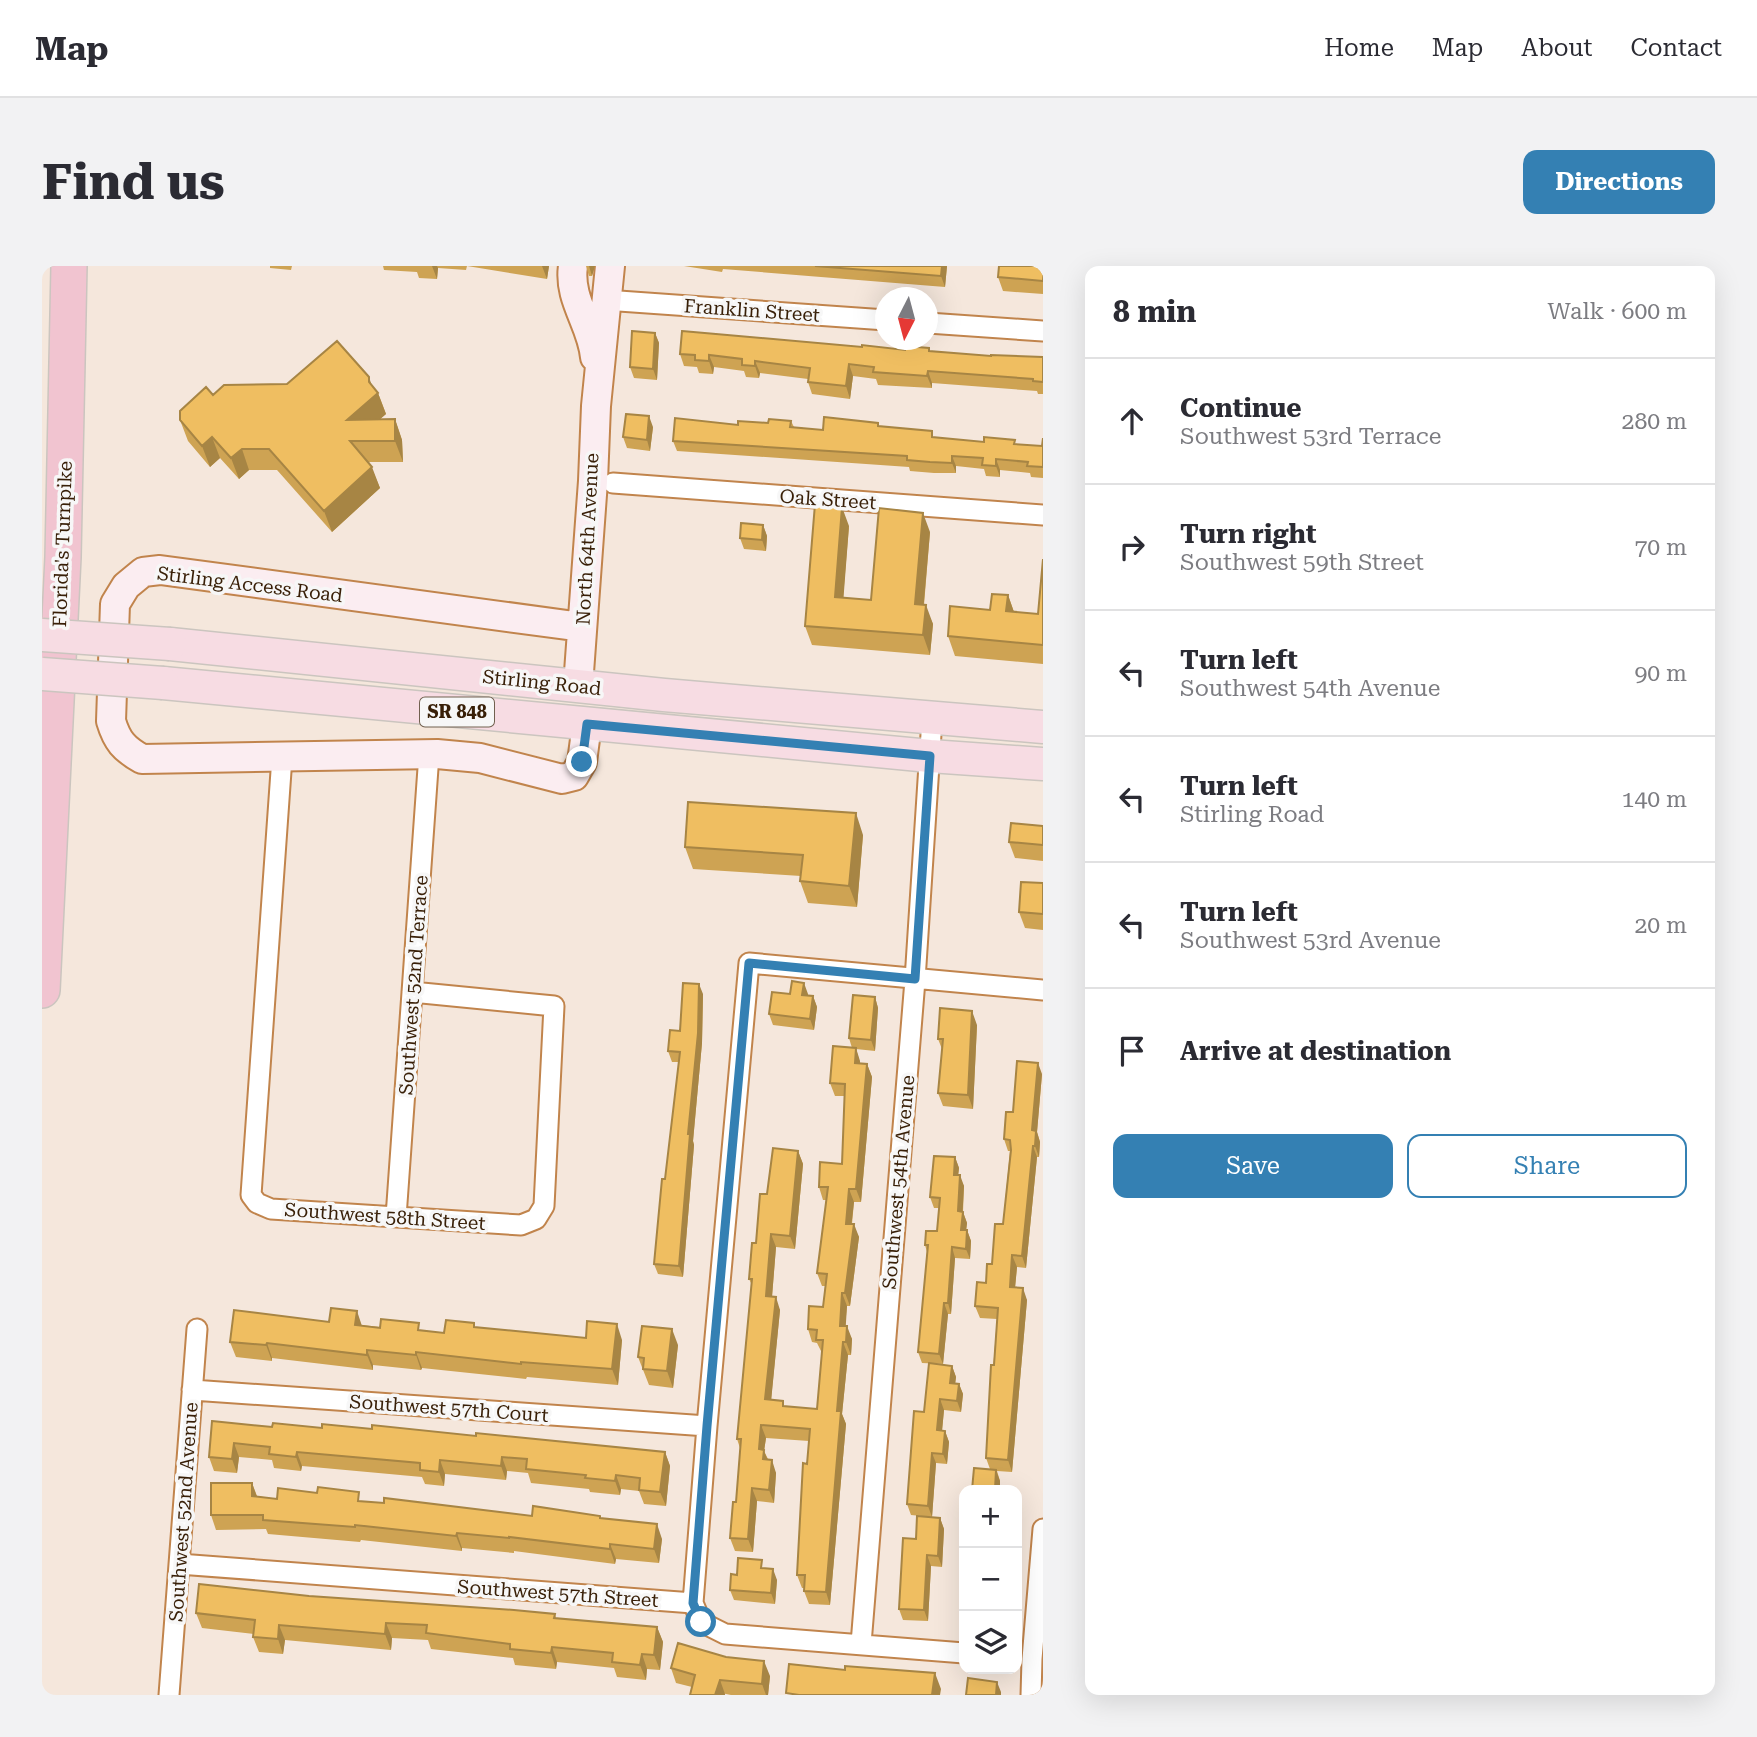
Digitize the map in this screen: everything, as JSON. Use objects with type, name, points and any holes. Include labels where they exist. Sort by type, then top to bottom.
[{"type":"highway","name":"Florida's Turnpike","points":[[42,990],[63,557],[69,266]]},
{"type":"main road","name":"Stirling Road","points":[[42,635],[170,644],[578,686],[1043,727]]},
{"type":"main road","name":"Stirling Road","points":[[42,674],[163,683],[930,756],[1043,764]]},
{"type":"street","name":"North 64th Avenue","points":[[573,266],[574,297],[593,338],[598,391]]},
{"type":"street","name":"North 64th Avenue","points":[[578,686],[598,391],[610,266]]},
{"type":"street","name":"Franklin Street","points":[[619,301],[875,319]]},
{"type":"street","points":[[938,324],[1043,331]]},
{"type":"street","name":"Oak Street","points":[[613,483],[1043,515]]},
{"type":"street","name":"Stirling Access Road","points":[[582,627],[160,570],[143,572],[125,586],[115,604],[111,721],[116,738],[126,750],[142,759],[429,754],[480,758],[562,779],[574,776],[582,762],[587,724]]},
{"type":"street","name":"Southwest 54th Avenue","points":[[861,1644],[915,979],[932,719]]},
{"type":"street","name":"Southwest 52nd Terrace","points":[[396,1217],[429,754]]},
{"type":"street","name":"Southwest 58th Street","points":[[282,757],[251,1195],[257,1203],[271,1209],[522,1225],[536,1219],[544,1206],[554,1006],[412,992]]},
{"type":"street","points":[[959,1653],[725,1634],[701,1622],[693,1603],[749,963],[1043,990]]},
{"type":"street","name":"Southwest 52nd Avenue","points":[[169,1695],[197,1329]]},
{"type":"street","name":"Southwest 57th Court","points":[[192,1390],[707,1426]]},
{"type":"street","points":[[1031,1695],[1024,1658],[1043,1529]]},
{"type":"street","name":"Southwest 57th Street","points":[[179,1563],[693,1603]]},
{"type":"building","points":[[815,266],[942,266],[941,276]]},
{"type":"building","points":[[999,266],[1043,266],[1043,281],[998,277]]},
{"type":"building","points":[[632,331],[655,333],[653,369],[630,367]]},
{"type":"building","points":[[682,331],[862,345],[875,347],[875,350],[929,350],[991,356],[1043,357],[1043,382],[928,371],[927,376],[873,372],[874,367],[849,364],[846,386],[808,382],[810,368],[755,361],[755,366],[742,365],[742,359],[709,355],[709,361],[695,360],[695,355],[680,354]]},
{"type":"building","points":[[337,341],[369,377],[369,382],[378,393],[347,420],[395,419],[395,441],[350,441],[372,467],[324,511],[269,449],[242,449],[231,458],[212,437],[202,446],[180,420],[180,411],[206,387],[213,395],[224,385],[287,384]]},
{"type":"building","points":[[626,414],[649,416],[647,440],[623,437]]},
{"type":"building","points":[[824,417],[932,431],[932,437],[984,442],[984,437],[1015,440],[1014,444],[1042,446],[1043,438],[1043,467],[1027,466],[1028,462],[996,459],[996,466],[982,465],[983,458],[952,456],[952,463],[930,462],[907,460],[907,456],[673,441],[675,418],[738,425],[738,421],[768,423],[769,419],[791,421],[790,427],[823,430]]},
{"type":"building","points":[[815,504],[842,507],[835,597],[871,600],[879,508],[923,513],[915,604],[926,605],[923,635],[805,626]]},
{"type":"building","points":[[741,523],[763,525],[762,540],[740,538]]},
{"type":"building","points":[[1043,559],[1043,645],[948,636],[950,606],[990,610],[992,594],[1008,595],[1006,611],[1038,614]]},
{"type":"building","points":[[688,802],[856,813],[849,886],[800,881],[803,855],[685,847]]},
{"type":"building","points":[[1011,823],[1043,826],[1043,845],[1009,842]]},
{"type":"building","points":[[1021,882],[1043,883],[1043,914],[1019,912]]},
{"type":"building","points":[[792,981],[804,983],[802,995],[813,996],[810,1019],[769,1014],[772,992],[790,994]]},
{"type":"building","points":[[683,983],[699,984],[698,1033],[679,1266],[654,1264],[662,1179],[665,1179],[680,1052],[668,1051],[670,1030],[680,1031]]},
{"type":"building","points":[[853,995],[875,997],[871,1040],[849,1038]]},
{"type":"building","points":[[940,1008],[972,1011],[968,1095],[938,1093],[943,1039],[938,1039]]},
{"type":"building","points":[[833,1046],[856,1048],[855,1063],[867,1064],[856,1189],[849,1189],[846,1224],[854,1224],[845,1293],[842,1293],[840,1326],[847,1326],[846,1342],[843,1342],[837,1411],[841,1411],[826,1592],[804,1591],[805,1575],[797,1575],[803,1463],[807,1464],[810,1429],[761,1425],[759,1449],[764,1450],[763,1459],[772,1460],[769,1490],[752,1488],[748,1539],[730,1538],[741,1439],[737,1439],[752,1279],[749,1279],[752,1243],[756,1243],[760,1194],[767,1194],[773,1148],[798,1151],[790,1236],[771,1234],[766,1296],[776,1297],[765,1399],[783,1401],[783,1406],[817,1409],[823,1340],[816,1340],[817,1330],[808,1329],[809,1306],[823,1307],[827,1274],[817,1273],[828,1187],[819,1187],[820,1162],[842,1164],[845,1084],[830,1083]]},
{"type":"building","points":[[1017,1061],[1038,1063],[1032,1130],[1036,1131],[1035,1146],[1022,1256],[1012,1255],[1010,1287],[1023,1288],[1008,1460],[986,1458],[991,1365],[994,1365],[998,1308],[975,1306],[977,1282],[986,1283],[987,1264],[992,1264],[995,1224],[1003,1224],[1011,1150],[1010,1140],[1004,1139],[1006,1112],[1013,1112]]},
{"type":"building","points":[[934,1156],[955,1157],[954,1175],[960,1175],[958,1211],[963,1212],[961,1230],[967,1230],[966,1249],[952,1247],[948,1303],[944,1303],[939,1354],[918,1352],[928,1245],[925,1245],[926,1231],[937,1231],[940,1198],[930,1197]]},
{"type":"building","points":[[331,1308],[357,1311],[355,1325],[380,1328],[381,1319],[419,1323],[418,1330],[444,1333],[446,1320],[474,1323],[474,1327],[586,1338],[587,1321],[617,1324],[612,1369],[521,1364],[416,1352],[416,1355],[367,1350],[367,1355],[267,1343],[230,1342],[234,1310],[329,1322]]},
{"type":"building","points":[[642,1326],[672,1329],[667,1371],[643,1369],[644,1358],[638,1357]]},
{"type":"building","points":[[929,1363],[952,1366],[950,1383],[959,1384],[957,1401],[940,1399],[937,1430],[945,1431],[943,1454],[932,1453],[928,1506],[907,1504],[914,1411],[924,1412]]},
{"type":"building","points":[[212,1421],[272,1427],[273,1423],[372,1429],[372,1425],[665,1452],[660,1492],[639,1490],[640,1478],[616,1475],[615,1481],[585,1478],[586,1475],[526,1469],[527,1459],[502,1457],[501,1466],[440,1460],[439,1472],[420,1470],[420,1463],[297,1452],[296,1457],[269,1454],[270,1447],[234,1443],[232,1459],[209,1457]]},
{"type":"building","points":[[974,1468],[996,1470],[995,1485],[972,1485]]},
{"type":"building","points":[[211,1483],[252,1483],[252,1496],[277,1499],[278,1488],[317,1493],[318,1487],[359,1492],[358,1501],[384,1503],[384,1498],[532,1516],[533,1506],[600,1518],[657,1524],[654,1549],[610,1544],[610,1549],[509,1537],[457,1533],[456,1536],[355,1525],[263,1520],[263,1515],[211,1515]]},
{"type":"building","points":[[917,1516],[940,1518],[938,1556],[927,1555],[924,1610],[899,1609],[903,1538],[916,1539]]},
{"type":"building","points":[[738,1558],[762,1560],[761,1568],[773,1569],[771,1593],[730,1590],[731,1574],[737,1575]]},
{"type":"building","points":[[199,1584],[309,1596],[514,1610],[555,1614],[554,1618],[657,1627],[654,1655],[642,1654],[640,1665],[612,1662],[613,1653],[552,1647],[551,1653],[510,1649],[510,1644],[426,1633],[427,1625],[386,1623],[385,1634],[279,1625],[278,1639],[253,1637],[255,1620],[196,1613]]},
{"type":"building","points":[[678,1643],[726,1657],[764,1661],[762,1684],[720,1680],[715,1695],[690,1695],[695,1675],[671,1668]]},
{"type":"building","points":[[789,1664],[845,1670],[845,1666],[935,1673],[932,1695],[786,1693]]},
{"type":"building","points":[[968,1678],[997,1682],[996,1695],[966,1695]]},
{"type":"route","points":[[582,762],[587,724],[930,756],[915,979],[749,963],[693,1603],[701,1622]]}]
